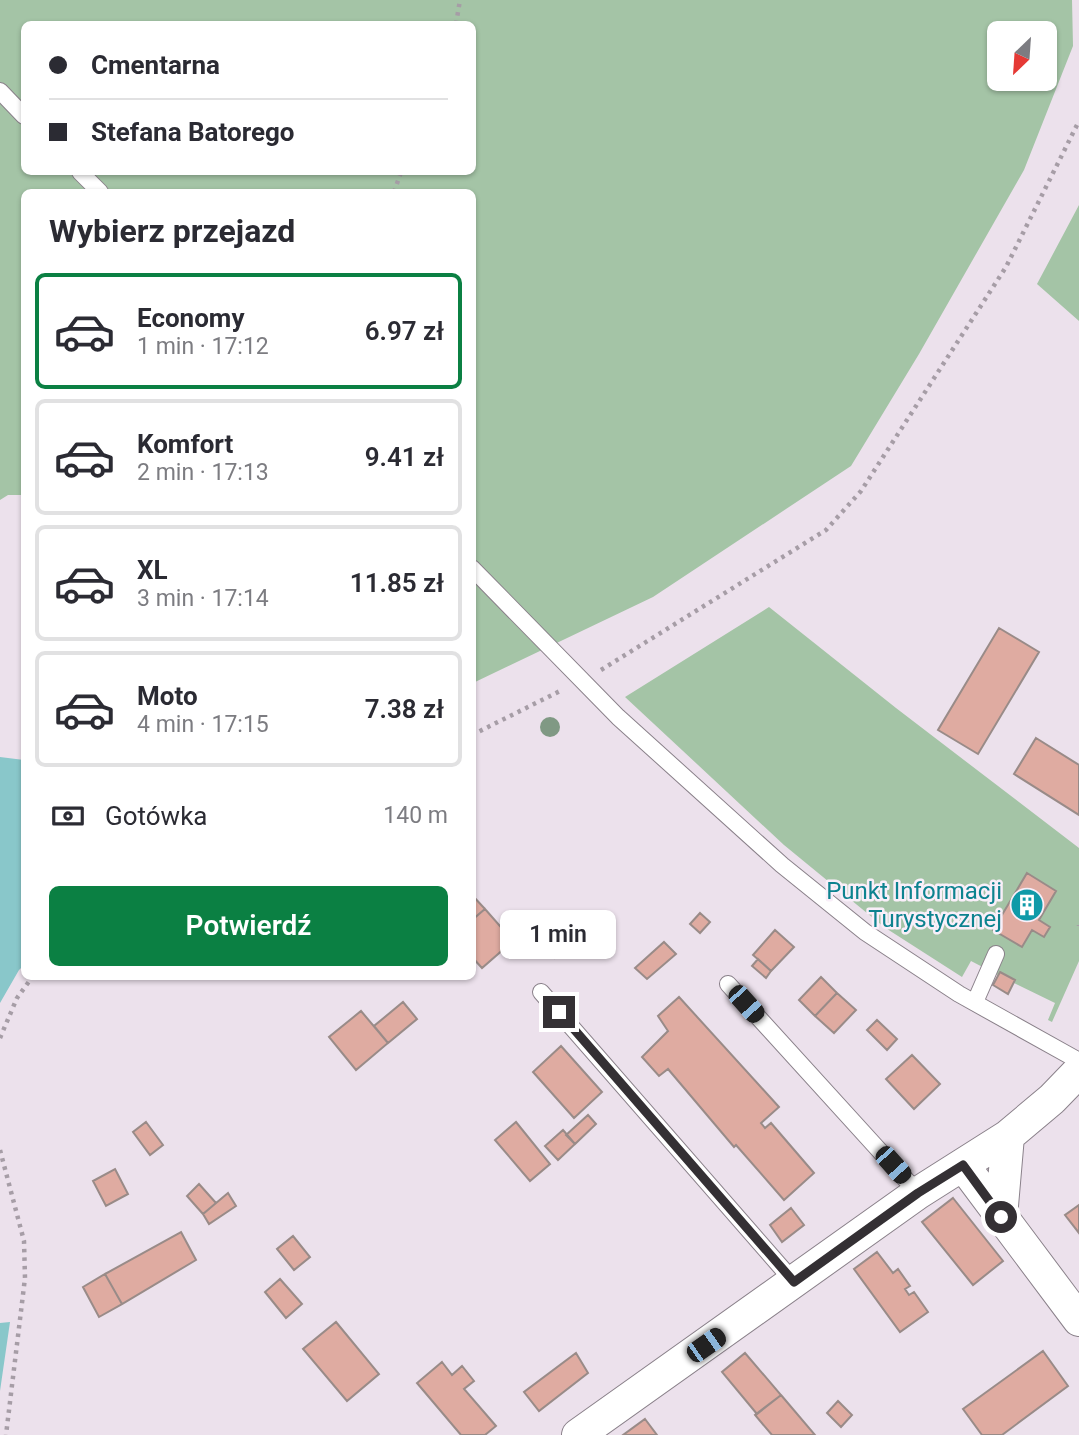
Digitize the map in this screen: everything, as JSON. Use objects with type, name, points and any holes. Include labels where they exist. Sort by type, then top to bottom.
[{"type":"street","points":[[578,1435],[918,1193],[1008,1136],[1052,1100],[1079,1070]]},
{"type":"street","points":[[1001,1217],[1008,1136]]},
{"type":"street","points":[[963,1165],[1079,1320]]},
{"type":"lane","points":[[0,91],[21,113]]},
{"type":"lane","points":[[83,175],[97,189]]},
{"type":"lane","points":[[476,572],[618,717],[782,865],[865,932],[975,1002],[1079,1061]]},
{"type":"lane","points":[[975,1002],[996,954]]},
{"type":"lane","points":[[728,984],[918,1193]]},
{"type":"lane","points":[[541,992],[794,1282]]},
{"type":"path","points":[[456,21],[460,0]]},
{"type":"path","points":[[476,733],[616,663],[826,530],[861,491],[1006,267],[1079,121]]},
{"type":"path","points":[[0,1038],[17,998],[30,980]]},
{"type":"path","points":[[0,1150],[24,1241],[25,1278],[6,1435]]},
{"type":"green space","points":[[0,0],[1072,0],[1073,46],[1057,86],[1057,21],[987,21],[987,91],[1055,91],[1024,170],[919,354],[851,466],[653,597],[476,682],[476,189],[21,189],[21,495],[8,495],[0,500]]},
{"type":"green space","points":[[1079,205],[1079,321],[1037,284]]},
{"type":"green space","points":[[769,607],[1079,848],[1079,961],[1052,1022],[1048,1020],[1055,1003],[1014,983],[1015,980],[1001,972],[998,975],[971,961],[962,977],[884,927],[784,845],[625,697]]},
{"type":"water","points":[[0,757],[21,760],[21,968],[0,1003]]},
{"type":"water","points":[[10,1322],[0,1391],[0,1323]]},
{"type":"building","points":[[999,628],[1039,652],[978,754],[938,730]]},
{"type":"building","points":[[1036,738],[1079,765],[1079,815],[1014,774]]},
{"type":"building","name":"Punkt Informacji Turystycznej","points":[[1027,873],[1056,891],[1039,920],[1050,927],[1044,937],[1032,930],[1022,947],[993,930]]},
{"type":"building","points":[[476,899],[485,909],[476,917]]},
{"type":"building","points":[[485,909],[513,941],[482,968],[476,961],[476,917]]},
{"type":"building","points":[[700,913],[710,922],[700,933],[690,924]]},
{"type":"building","points":[[565,925],[578,943],[565,952],[553,933]]},
{"type":"building","points":[[775,930],[794,947],[771,971],[753,955]]},
{"type":"building","points":[[553,933],[565,952],[555,958],[542,940]]},
{"type":"building","points":[[664,942],[676,954],[647,979],[635,968]]},
{"type":"building","points":[[758,959],[771,971],[766,978],[752,966]]},
{"type":"building","points":[[1000,972],[1015,980],[1008,994],[993,985]]},
{"type":"building","points":[[821,977],[837,993],[815,1016],[799,1000]]},
{"type":"building","points":[[837,993],[856,1010],[834,1033],[815,1016]]},
{"type":"building","points":[[679,997],[779,1107],[761,1123],[765,1128],[771,1123],[814,1173],[784,1200],[736,1145],[734,1147],[668,1069],[659,1076],[642,1057],[668,1031],[658,1016]]},
{"type":"building","points":[[403,1002],[417,1019],[388,1043],[374,1026]]},
{"type":"building","points":[[361,1011],[388,1043],[356,1070],[329,1037]]},
{"type":"building","points":[[877,1020],[897,1039],[887,1050],[867,1030]]},
{"type":"building","points":[[561,1046],[602,1092],[574,1118],[533,1072]]},
{"type":"building","points":[[912,1055],[940,1084],[914,1109],[886,1079]]},
{"type":"building","points":[[588,1115],[596,1124],[575,1144],[566,1135]]},
{"type":"building","points":[[146,1122],[163,1145],[150,1155],[133,1132]]},
{"type":"building","points":[[516,1122],[550,1164],[530,1181],[495,1140]]},
{"type":"building","points":[[563,1130],[575,1144],[558,1160],[545,1146]]},
{"type":"building","points":[[115,1169],[128,1194],[106,1206],[93,1181]]},
{"type":"building","points":[[199,1184],[216,1203],[203,1214],[187,1196]]},
{"type":"building","points":[[228,1193],[236,1206],[209,1224],[203,1214]]},
{"type":"building","points":[[953,1198],[1003,1261],[973,1285],[922,1222]]},
{"type":"building","points":[[1079,1205],[1079,1233],[1065,1215]]},
{"type":"building","points":[[791,1208],[804,1225],[782,1242],[770,1225]]},
{"type":"building","points":[[181,1232],[196,1260],[122,1304],[105,1274]]},
{"type":"building","points":[[293,1236],[310,1257],[294,1270],[277,1249]]},
{"type":"building","points":[[877,1252],[893,1273],[898,1269],[910,1286],[905,1289],[909,1295],[914,1292],[928,1312],[900,1332],[854,1269]]},
{"type":"building","points":[[105,1274],[122,1304],[99,1317],[83,1287]]},
{"type":"building","points":[[280,1279],[302,1304],[286,1318],[265,1292]]},
{"type":"building","points":[[336,1322],[379,1374],[347,1401],[303,1349]]},
{"type":"building","points":[[1043,1351],[1068,1386],[1002,1435],[982,1435],[963,1409]]},
{"type":"building","points":[[576,1353],[588,1373],[539,1411],[524,1392]]},
{"type":"building","points":[[745,1353],[781,1395],[757,1414],[722,1372]]},
{"type":"building","points":[[442,1362],[452,1375],[462,1366],[474,1381],[464,1389],[496,1426],[485,1435],[461,1435],[417,1383]]},
{"type":"building","points":[[781,1395],[815,1435],[772,1435],[755,1415]]},
{"type":"building","points":[[838,1401],[852,1415],[841,1427],[827,1413]]},
{"type":"building","points":[[645,1419],[657,1435],[623,1435]]},
{"type":"place","name":"Punkt Informacji Turystycznej","points":[[1027,905]]},
{"type":"route","points":[[559,1012],[794,1282],[918,1193],[963,1165],[1001,1217]]}]
